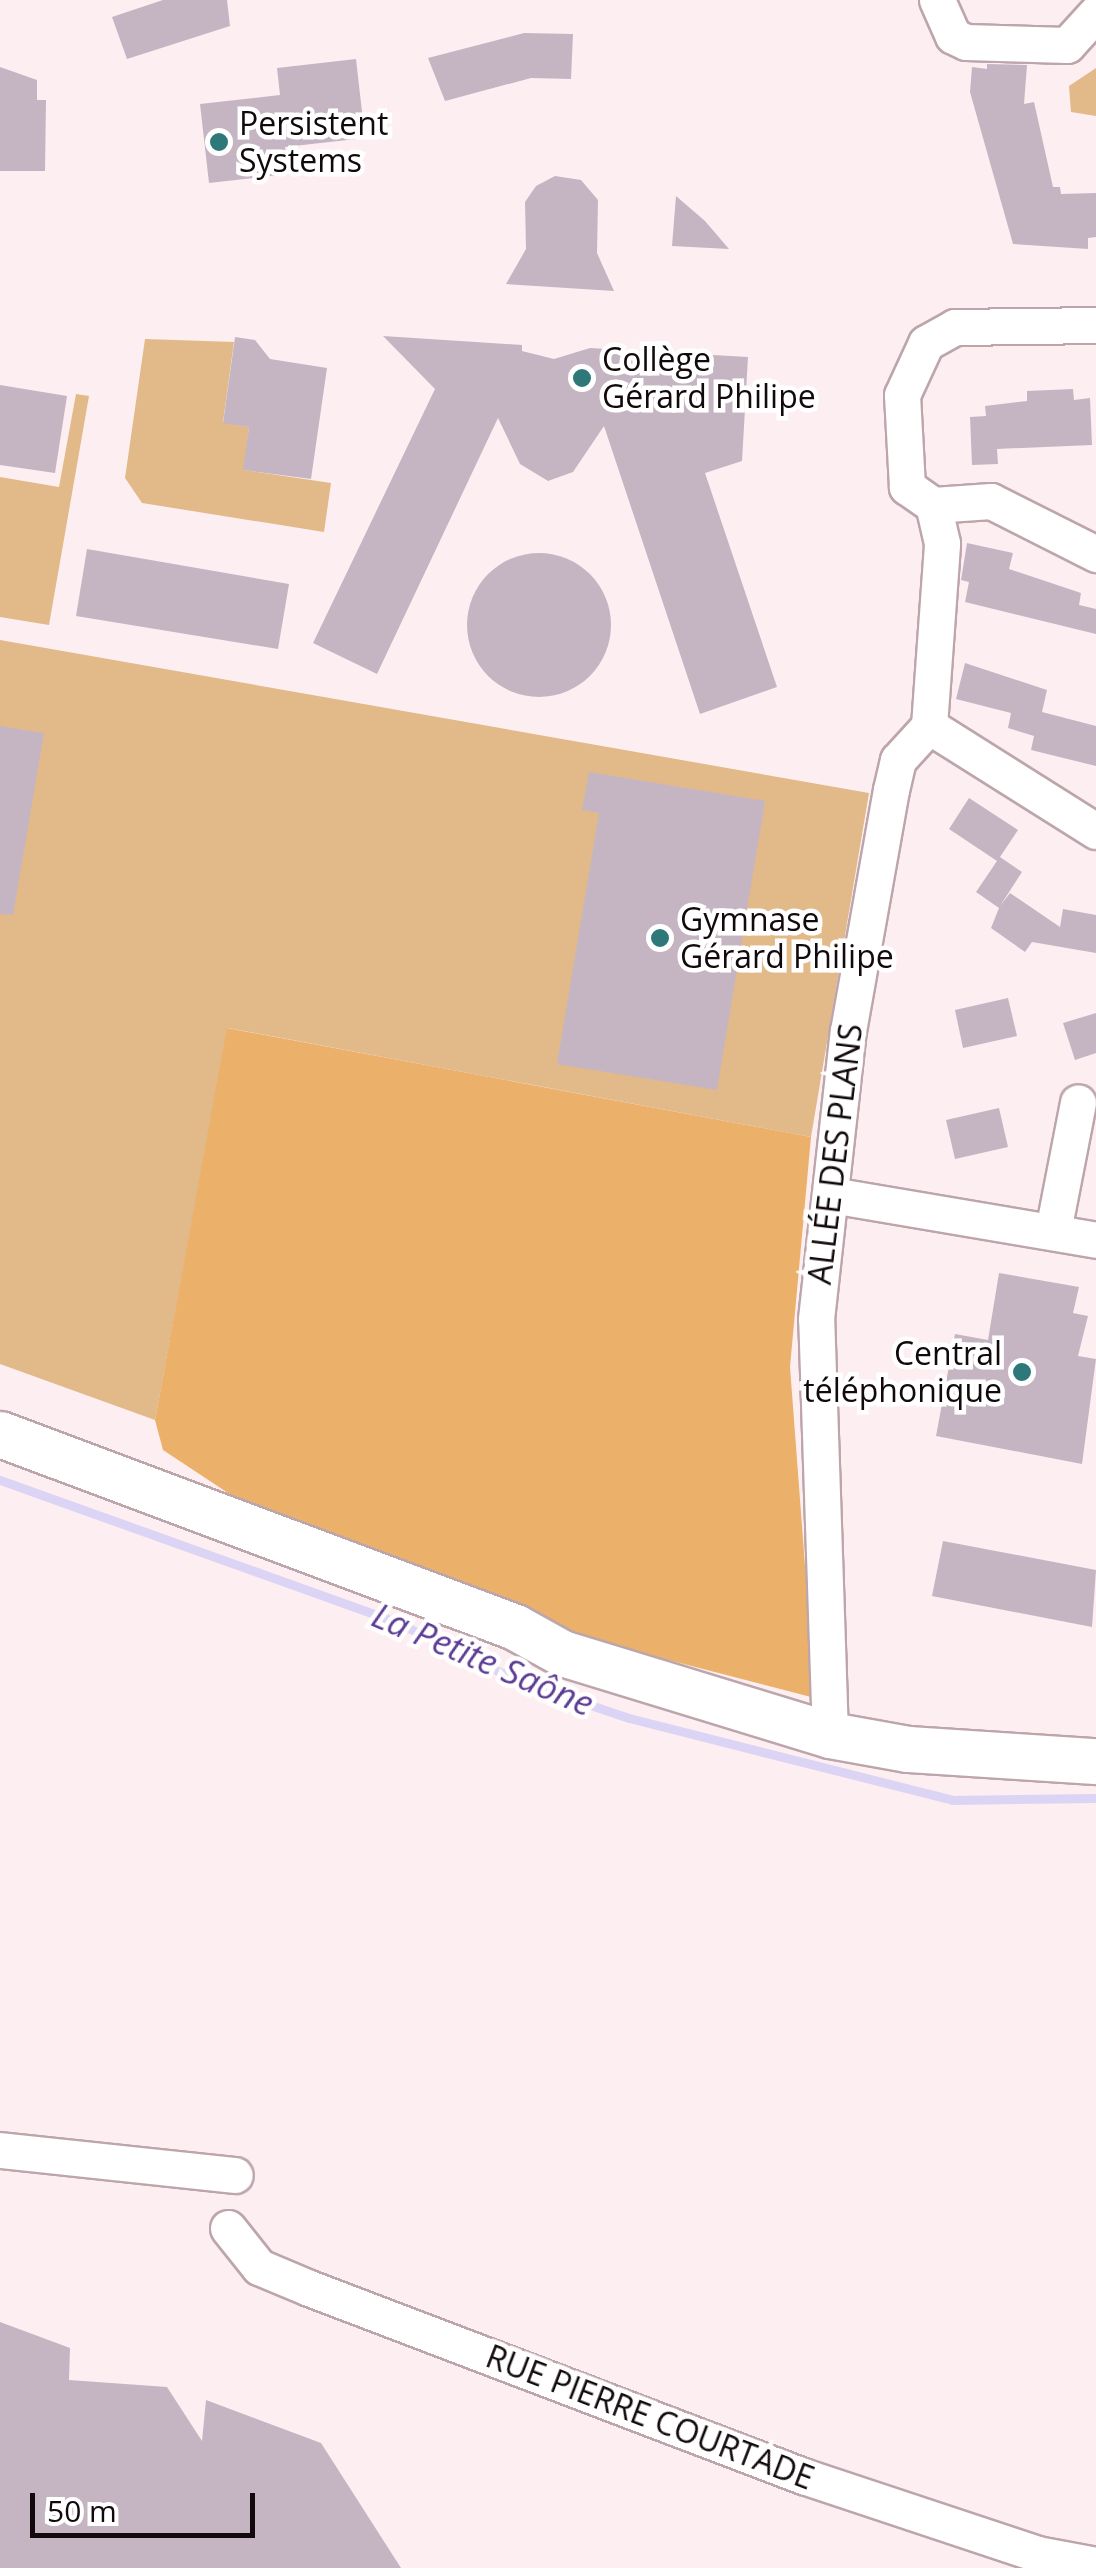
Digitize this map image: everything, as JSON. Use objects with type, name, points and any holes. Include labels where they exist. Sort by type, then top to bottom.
[{"type":"street","points":[[937,0],[952,36],[966,42],[1067,45],[1096,12]]},
{"type":"street","points":[[1096,326],[954,327],[926,343],[902,395],[906,487],[933,506],[991,500],[1096,554]]},
{"type":"street","points":[[933,506],[942,543],[929,726],[1096,831]]},
{"type":"street","name":"ALLÉE DES PLANS","points":[[830,1735],[816,1319],[848,1031],[891,790],[898,760],[929,726]]},
{"type":"street","points":[[1054,1231],[1078,1102]]},
{"type":"street","points":[[830,1195],[1096,1240]]},
{"type":"street","points":[[0,1434],[515,1627],[562,1653],[830,1735],[908,1749],[1096,1761]]},
{"type":"street","points":[[0,2150],[235,2175]]},
{"type":"street","name":"RUE PIERRE COURTADE","points":[[228,2228],[258,2268],[309,2288],[803,2476],[1038,2554],[1096,2565]]},
{"type":"shaded area","points":[[1096,68],[1096,116],[1071,112],[1069,86]]},
{"type":"shaded area","points":[[145,339],[234,342],[223,422],[249,427],[244,470],[331,483],[324,532],[142,503],[125,478]]},
{"type":"shaded area","points":[[76,394],[89,396],[49,625],[0,617],[0,477],[59,487]]},
{"type":"shaded area","points":[[0,640],[869,793],[811,1137],[228,1028],[155,1420],[0,1364]]},
{"type":"shaded area","points":[[227,1028],[811,1137],[790,1367],[815,1698],[595,1641],[269,1520],[163,1450],[155,1420]]},
{"type":"building","points":[[163,0],[227,0],[230,26],[127,59],[112,17]]},
{"type":"building","points":[[524,33],[573,34],[571,79],[531,78],[445,101],[428,58]]},
{"type":"building","points":[[356,59],[365,138],[285,147],[288,174],[209,183],[200,104],[280,95],[277,68]]},
{"type":"building","points":[[987,64],[1027,65],[1024,104],[1034,102],[1053,187],[1060,187],[1061,194],[1096,193],[1096,237],[1088,238],[1088,249],[1013,244],[970,92],[972,67],[987,69]]},
{"type":"building","points":[[0,67],[37,80],[37,100],[46,100],[45,171],[0,171]]},
{"type":"building","points":[[555,176],[581,180],[598,200],[597,253],[614,291],[506,284],[526,249],[525,202],[536,186]]},
{"type":"building","points":[[676,196],[705,221],[729,249],[672,246]]},
{"type":"building","points":[[383,336],[522,345],[522,351],[554,359],[590,348],[748,357],[742,461],[705,473],[777,687],[700,714],[604,426],[573,472],[548,481],[520,464],[498,418],[377,674],[313,643],[435,389]]},
{"type":"building","points":[[235,337],[255,340],[270,359],[327,368],[311,479],[243,470],[249,427],[223,423]]},
{"type":"building","points":[[0,385],[67,396],[55,473],[0,465]]},
{"type":"building","points":[[1073,389],[1074,400],[1090,398],[1092,445],[997,449],[998,464],[972,465],[970,417],[986,416],[985,406],[1027,401],[1027,391]]},
{"type":"building","points":[[967,543],[1013,553],[1009,569],[1081,593],[1079,605],[1096,609],[1096,634],[965,602],[969,582],[961,580]]},
{"type":"building","points":[[87,549],[289,584],[278,649],[76,616]]},
{"type":"building","points":[[539,553],[567,558],[590,574],[606,597],[611,625],[606,653],[590,676],[567,692],[539,697],[511,692],[488,676],[472,653],[467,625],[472,597],[488,574],[511,558]]},
{"type":"building","points":[[965,663],[1047,690],[1042,712],[1096,726],[1096,766],[1031,750],[1034,736],[1008,728],[1011,713],[956,699]]},
{"type":"building","points":[[0,726],[44,733],[13,915],[0,914]]},
{"type":"building","name":"Gymnase Gérard Philipe","points":[[589,772],[765,801],[717,1090],[557,1064],[599,813],[582,810]]},
{"type":"building","points":[[969,798],[1018,830],[1000,857],[1022,872],[1000,906],[1010,893],[1060,927],[1063,909],[1096,915],[1096,953],[1032,942],[1025,952],[991,928],[999,908],[976,892],[997,861],[949,829]]},
{"type":"building","points":[[1008,998],[1017,1036],[963,1048],[955,1010]]},
{"type":"building","points":[[1096,1013],[1096,1053],[1075,1060],[1063,1023]]},
{"type":"building","points":[[999,1108],[1008,1147],[955,1159],[946,1120]]},
{"type":"building","name":"Central téléphonique","points":[[999,1273],[1079,1287],[1073,1313],[1088,1316],[1078,1356],[1096,1359],[1082,1464],[936,1436],[955,1334],[988,1340]]},
{"type":"building","points":[[943,1541],[1096,1570],[1092,1627],[932,1596]]},
{"type":"building","points":[[0,2322],[70,2348],[69,2380],[167,2387],[202,2441],[206,2400],[321,2443],[401,2568],[0,2568]]},
{"type":"waterway","name":"La Petite Saône","points":[[0,1480],[392,1620],[519,1681],[629,1718],[952,1800],[1096,1798]]},
{"type":"place","name":"Persistent Systems","points":[[219,142]]},
{"type":"place","name":"Collège Gérard Philipe","points":[[582,378]]},
{"type":"place","name":"Gymnase Gérard Philipe","points":[[660,938]]},
{"type":"place","name":"Central téléphonique","points":[[1022,1372]]}]
